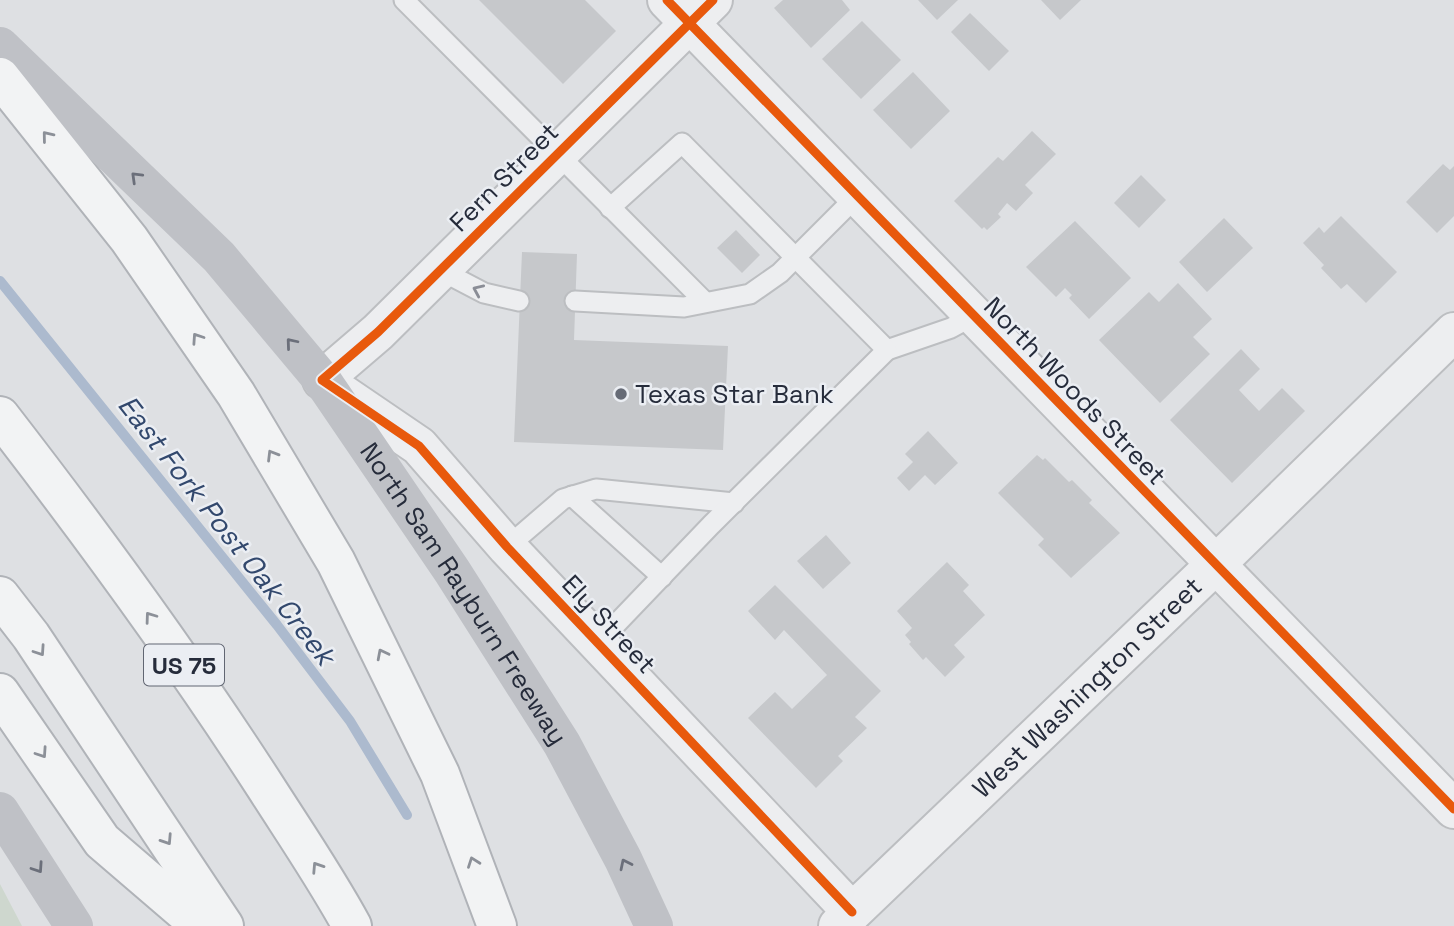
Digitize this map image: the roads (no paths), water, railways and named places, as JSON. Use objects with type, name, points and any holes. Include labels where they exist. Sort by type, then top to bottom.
[{"type":"highway","points":[[0,78],[129,239],[236,394],[336,562],[440,774],[497,926]]},
{"type":"highway","name":"US 75","points":[[0,416],[67,502],[218,712],[352,926]]},
{"type":"highway","points":[[0,596],[38,648],[224,926]]},
{"type":"highway","points":[[0,692],[102,842],[201,926]]},
{"type":"main road","name":"North Sam Rayburn Freeway","points":[[0,46],[219,257],[322,380],[452,571],[562,744],[623,859],[654,926]]},
{"type":"main road","points":[[0,811],[74,926]]},
{"type":"street","name":"Fern Street","points":[[322,380],[378,332],[556,154],[689,8]]},
{"type":"street","name":"North Woods Street","points":[[689,8],[857,196],[1454,810]]},
{"type":"street","name":"West Washington Street","points":[[845,919],[1454,332]]},
{"type":"street","name":"Ely Street","points":[[322,380],[419,446],[507,547],[598,643],[845,919]]},
{"type":"lane","points":[[404,0],[705,302]]},
{"type":"lane","points":[[610,208],[682,143],[887,350]]},
{"type":"lane","points":[[575,301],[684,307],[750,294],[780,273],[857,196]]},
{"type":"lane","points":[[440,270],[484,293],[519,301]]},
{"type":"lane","points":[[598,643],[887,350],[951,328],[973,316]]},
{"type":"lane","points":[[507,547],[563,499],[596,489],[734,503]]},
{"type":"lane","points":[[572,496],[662,577]]},
{"type":"waterway","name":"East Fork Post Oak Creek","points":[[0,281],[277,625],[350,721],[407,815]]},
{"type":"place","name":"Texas Star Bank","points":[[621,394]]}]
